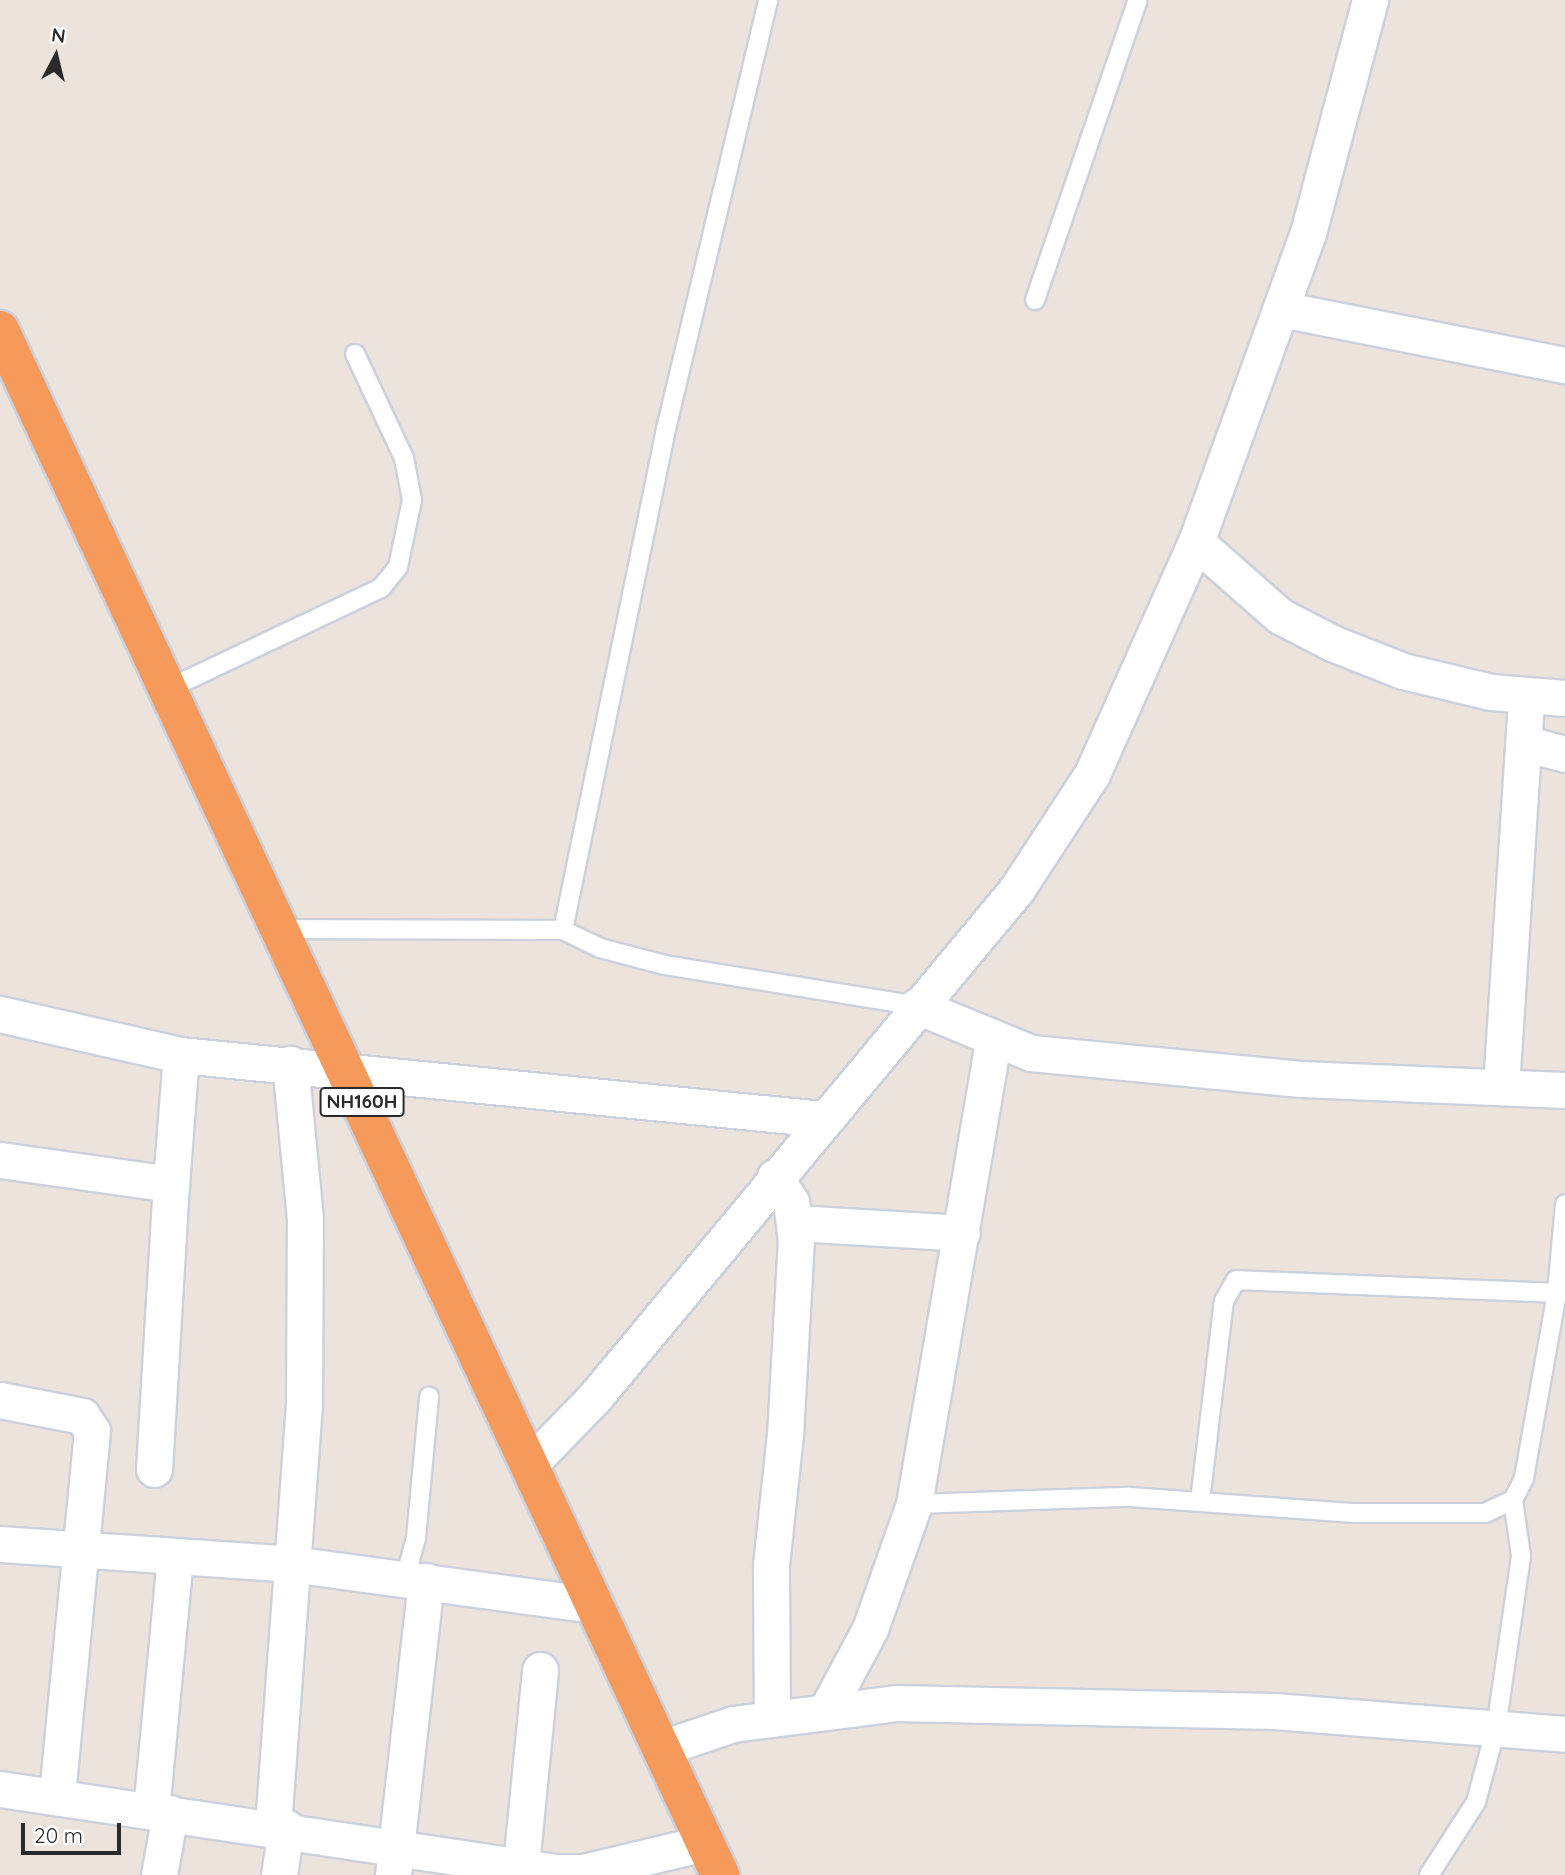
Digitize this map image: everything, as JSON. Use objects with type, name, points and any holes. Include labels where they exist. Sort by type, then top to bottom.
[{"type":"highway","name":"NH160H","points":[[0,330],[531,1463],[713,1859]]},
{"type":"street","points":[[531,1463],[595,1397],[821,1119],[1017,889],[1092,774],[1195,542],[1281,309],[1308,233],[1370,0]]},
{"type":"street","points":[[1281,309],[1565,365]]},
{"type":"street","points":[[1195,542],[1280,616],[1332,643],[1403,671],[1526,696],[1565,698]]},
{"type":"street","points":[[1501,1087],[1526,696]]},
{"type":"street","points":[[1523,743],[1565,754]]},
{"type":"street","points":[[917,1006],[992,1040],[1031,1053],[1274,1077],[1565,1090]]},
{"type":"street","points":[[0,1014],[181,1055],[346,1069],[821,1119]]},
{"type":"street","points":[[826,1711],[870,1629],[914,1504],[962,1233],[992,1040]]},
{"type":"street","points":[[154,1469],[181,1055]]},
{"type":"street","points":[[279,1875],[291,1564],[303,1402],[305,1219],[290,1064]]},
{"type":"street","points":[[0,1160],[171,1184]]},
{"type":"street","points":[[772,1718],[771,1566],[785,1435],[796,1223],[791,1202],[775,1177]]},
{"type":"street","points":[[796,1223],[962,1233]]},
{"type":"street","points":[[0,1401],[89,1422],[81,1550],[57,1797]]},
{"type":"street","points":[[0,1544],[291,1564],[596,1605]]},
{"type":"street","points":[[159,1875],[175,1556]]},
{"type":"street","points":[[394,1861],[416,1579]]},
{"type":"street","points":[[520,1872],[540,1670]]},
{"type":"street","points":[[662,1748],[733,1724],[896,1703],[1034,1702],[1274,1711],[1565,1734]]},
{"type":"street","points":[[0,1789],[279,1827],[394,1861],[520,1872],[583,1872],[713,1859]]},
{"type":"lane","points":[[562,930],[666,429],[768,0]]},
{"type":"lane","points":[[1035,300],[1138,0]]},
{"type":"lane","points":[[168,689],[382,588],[398,567],[412,499],[404,458],[355,354]]},
{"type":"lane","points":[[281,929],[562,930],[600,948],[665,965],[917,1006]]},
{"type":"lane","points":[[1429,1875],[1476,1802],[1496,1728],[1521,1556],[1513,1500],[1524,1478],[1557,1293],[1565,1204]]},
{"type":"lane","points":[[1200,1501],[1224,1301],[1236,1280],[1557,1293]]},
{"type":"lane","points":[[416,1579],[416,1538],[429,1397]]},
{"type":"lane","points":[[914,1504],[1063,1497],[1200,1501],[1458,1516],[1485,1513],[1513,1500]]}]
